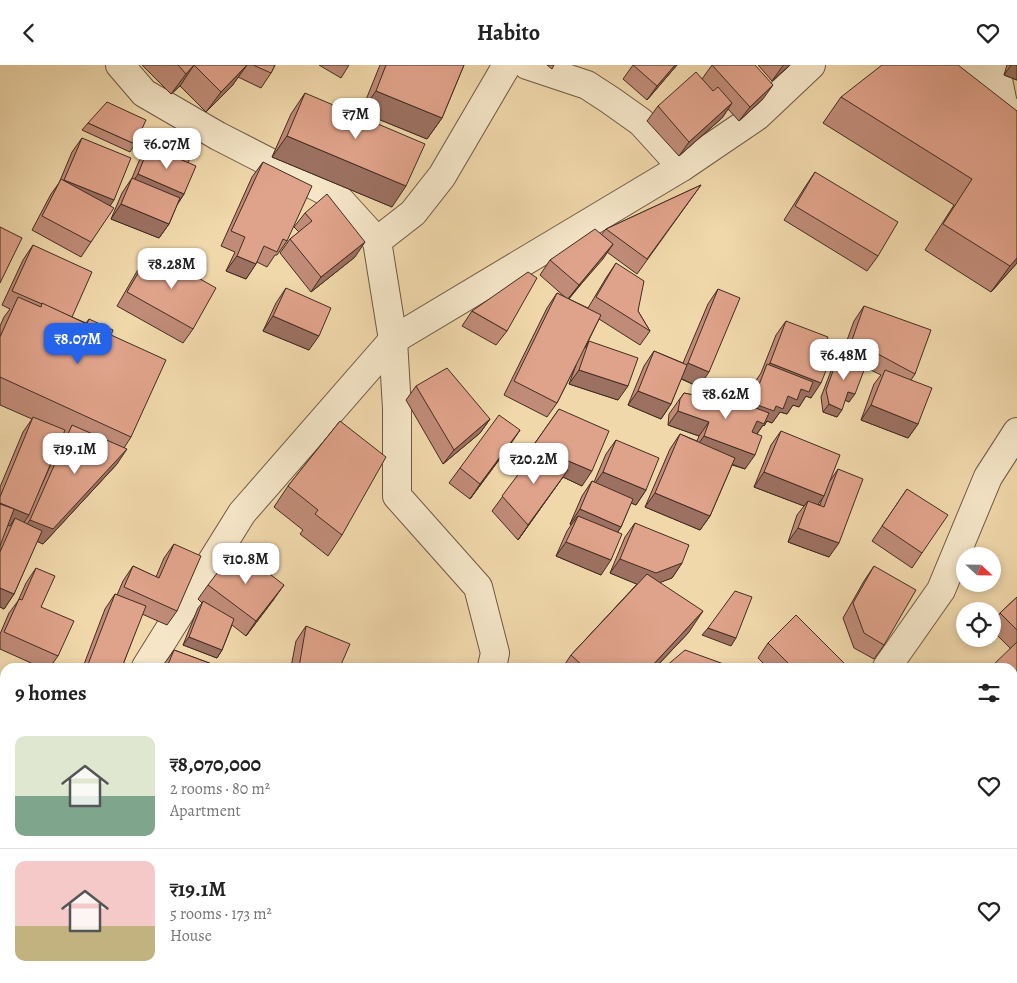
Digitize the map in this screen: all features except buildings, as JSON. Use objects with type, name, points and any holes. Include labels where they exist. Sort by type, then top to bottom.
[{"type":"street","points":[[120,65],[144,93],[218,135],[337,197],[377,241],[393,340],[397,409],[396,496],[478,587],[495,653],[493,663]]},
{"type":"street","points":[[377,241],[412,213],[442,176],[506,65]]},
{"type":"street","points":[[527,65],[587,85],[610,100],[641,122],[682,167]]},
{"type":"street","points":[[148,663],[242,513],[393,340],[682,167],[757,116],[811,65]]},
{"type":"street","points":[[965,65],[1010,114]]},
{"type":"street","points":[[995,65],[1010,114]]},
{"type":"street","points":[[890,663],[941,590],[988,477],[1017,432]]}]
